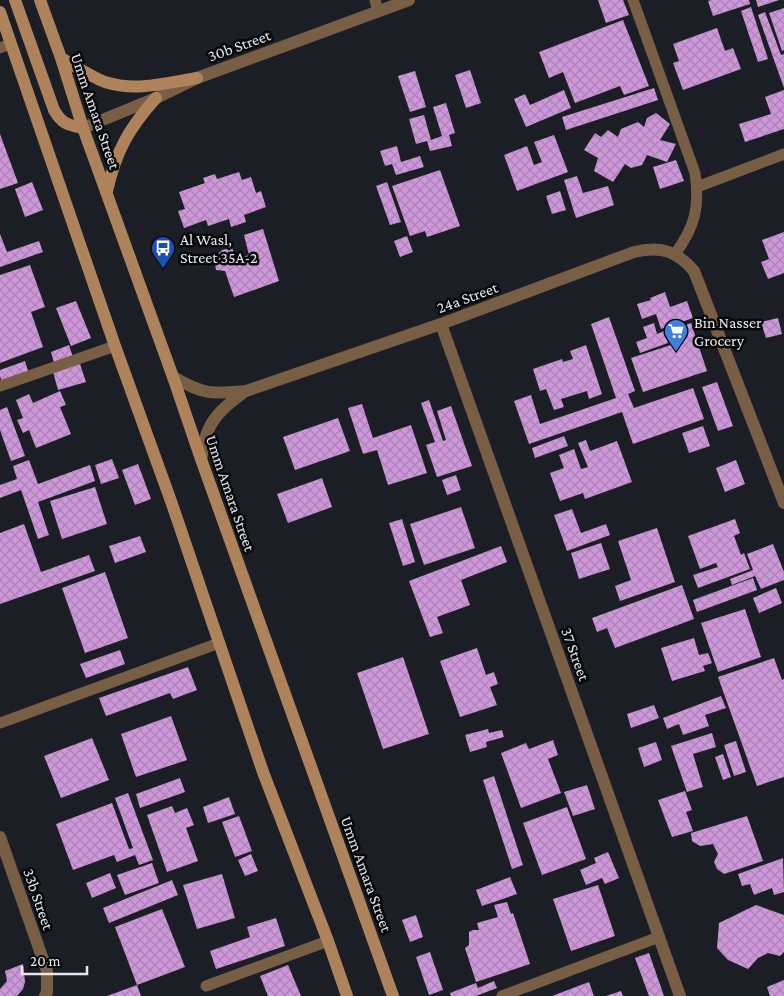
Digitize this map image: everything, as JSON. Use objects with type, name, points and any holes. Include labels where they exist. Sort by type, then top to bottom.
[{"type":"street","points":[[15,0],[54,110],[65,124],[84,128]]},
{"type":"street","name":"Umm Amara Street","points":[[40,0],[201,459],[393,996]]},
{"type":"street","name":"30b Street","points":[[84,128],[156,98],[197,78],[376,5],[409,0]]},
{"type":"street","points":[[0,12],[5,46],[116,346],[263,772],[328,941],[347,996]]},
{"type":"street","points":[[61,58],[91,75],[119,85],[134,87],[150,86],[197,78]]},
{"type":"street","points":[[107,191],[111,171],[124,140],[138,118],[156,98]]},
{"type":"street","name":"24a Street","points":[[173,377],[187,385],[216,394],[246,391],[441,324],[634,252],[648,249],[662,250],[675,254]]},
{"type":"street","points":[[675,254],[686,261],[694,271],[784,503]]},
{"type":"street","name":"37 Street","points":[[441,324],[680,996]]},
{"type":"street","name":"24a Street","points":[[201,459],[206,436],[215,418],[229,403],[246,391]]},
{"type":"street","name":"33b Street","points":[[0,837],[47,972],[45,996]]},
{"type":"lane","points":[[633,0],[695,173],[697,205],[693,223],[686,239],[675,254]]},
{"type":"lane","points":[[697,187],[784,154]]},
{"type":"lane","points":[[0,386],[116,346]]},
{"type":"lane","points":[[0,723],[219,643]]},
{"type":"lane","points":[[502,996],[659,937]]},
{"type":"lane","points":[[206,986],[328,941]]},
{"type":"building","points":[[598,0],[623,0],[629,15],[606,23]]},
{"type":"building","points":[[749,0],[750,4],[713,16],[708,1]]},
{"type":"building","points":[[756,0],[779,0],[758,7]]},
{"type":"building","points":[[751,7],[768,59],[758,62],[741,11]]},
{"type":"building","points":[[784,8],[784,50],[782,51],[769,13]]},
{"type":"building","points":[[765,12],[781,55],[784,54],[784,88],[758,15]]},
{"type":"building","points":[[623,20],[649,86],[624,95],[620,86],[575,103],[563,72],[549,78],[539,52]]},
{"type":"building","points":[[717,28],[725,51],[733,48],[741,69],[683,90],[673,63],[679,61],[673,44]]},
{"type":"building","points":[[470,70],[481,103],[466,108],[455,75]]},
{"type":"building","points":[[415,71],[426,107],[410,112],[398,76]]},
{"type":"building","points":[[654,88],[658,100],[566,130],[562,117]]},
{"type":"building","points":[[564,90],[571,108],[526,127],[514,99],[525,94],[530,105]]},
{"type":"building","points":[[784,90],[784,129],[745,142],[739,124],[771,114],[765,97]]},
{"type":"building","points":[[446,103],[455,133],[449,135],[452,146],[430,151],[427,141],[416,144],[409,119],[424,115],[431,140],[442,136],[433,107]]},
{"type":"building","points":[[656,113],[670,124],[660,140],[676,144],[667,162],[647,155],[642,165],[631,168],[625,164],[613,182],[594,171],[598,158],[584,150],[595,133],[601,137],[608,130],[618,137],[621,129],[638,122],[644,127],[647,118]]},
{"type":"building","points":[[0,134],[18,183],[0,189]]},
{"type":"building","points":[[554,135],[568,172],[517,191],[504,155],[527,146],[534,165],[542,162],[534,142]]},
{"type":"building","points":[[397,146],[401,162],[420,156],[424,167],[396,175],[392,164],[385,166],[380,151]]},
{"type":"building","points":[[676,160],[684,181],[660,189],[653,167]]},
{"type":"building","points":[[440,170],[460,226],[427,237],[425,231],[410,236],[392,186]]},
{"type":"building","points":[[239,172],[242,180],[251,177],[256,193],[261,191],[266,207],[244,215],[246,222],[231,227],[229,219],[208,226],[206,220],[184,228],[178,211],[185,209],[179,192],[205,183],[203,178],[215,174],[217,179]]},
{"type":"building","points":[[577,176],[583,193],[608,186],[614,205],[576,218],[564,180]]},
{"type":"building","points":[[32,182],[43,210],[25,217],[15,189]]},
{"type":"building","points":[[387,182],[401,222],[390,225],[376,186]]},
{"type":"building","points":[[560,191],[566,210],[552,214],[546,196]]},
{"type":"building","points":[[263,229],[279,281],[234,297],[225,271],[216,270],[214,258],[222,250],[232,248],[237,259],[249,255],[244,235]]},
{"type":"building","points":[[784,232],[784,273],[768,279],[761,262],[769,259],[762,240]]},
{"type":"building","points":[[0,234],[7,252],[39,241],[43,252],[0,267]]},
{"type":"building","points":[[407,236],[413,252],[400,257],[394,241]]},
{"type":"building","points":[[30,265],[45,307],[31,312],[43,347],[0,363],[0,275]]},
{"type":"building","points":[[665,292],[670,307],[687,301],[693,318],[661,329],[656,314],[642,319],[637,304],[651,300],[650,298]]},
{"type":"building","points":[[76,301],[91,338],[71,346],[56,308]]},
{"type":"building","points":[[609,317],[635,391],[628,394],[634,408],[693,388],[704,419],[633,444],[622,412],[529,444],[514,401],[531,395],[540,424],[616,398],[591,324]]},
{"type":"building","points":[[778,318],[782,334],[766,338],[761,322]]},
{"type":"building","points":[[654,323],[657,334],[664,331],[668,343],[640,353],[636,342],[647,338],[643,327]]},
{"type":"building","name":"Bin Nasser Grocery","points":[[691,323],[707,371],[643,392],[631,358],[671,345],[666,332]]},
{"type":"building","points":[[69,345],[73,357],[54,363],[51,352]]},
{"type":"building","points":[[586,345],[602,394],[589,399],[587,391],[561,399],[564,407],[554,410],[546,389],[540,391],[533,369],[562,359],[563,362],[573,359],[570,351]]},
{"type":"building","points":[[25,361],[29,374],[2,383],[0,370]]},
{"type":"building","points":[[80,364],[86,382],[58,390],[53,372]]},
{"type":"building","points":[[717,382],[733,426],[718,431],[702,387]]},
{"type":"building","points":[[60,391],[66,405],[60,407],[71,434],[36,448],[29,430],[23,433],[17,420],[23,418],[16,400],[29,394],[33,403]]},
{"type":"building","points":[[429,400],[443,441],[446,440],[437,411],[451,406],[472,466],[437,477],[426,445],[435,442],[421,403]]},
{"type":"building","points":[[362,404],[373,438],[411,425],[427,473],[388,485],[377,450],[363,454],[348,408]]},
{"type":"building","points":[[7,407],[25,456],[11,461],[0,430],[0,410]]},
{"type":"building","points":[[338,418],[350,451],[295,470],[283,437]]},
{"type":"building","points":[[703,426],[710,446],[689,453],[682,433]]},
{"type":"building","points":[[564,436],[568,446],[535,458],[532,448]]},
{"type":"building","points":[[586,440],[590,451],[617,441],[632,482],[585,499],[583,493],[560,501],[550,473],[564,468],[559,455],[574,449],[581,469],[588,467],[578,443]]},
{"type":"building","points":[[112,459],[119,478],[101,484],[95,465]]},
{"type":"building","points":[[29,460],[38,484],[90,465],[95,481],[38,502],[49,535],[38,539],[21,490],[0,498],[0,485],[17,479],[13,466]]},
{"type":"building","points":[[736,460],[745,484],[725,492],[716,468]]},
{"type":"building","points":[[138,464],[151,499],[135,505],[122,470]]},
{"type":"building","points":[[456,475],[461,490],[447,495],[442,480]]},
{"type":"building","points":[[322,478],[332,507],[288,523],[277,494]]},
{"type":"building","points":[[95,487],[107,524],[62,539],[50,501]]},
{"type":"building","points":[[461,507],[475,548],[424,565],[410,524]]},
{"type":"building","points":[[572,509],[581,533],[606,524],[610,535],[567,551],[554,515]]},
{"type":"building","points":[[402,519],[415,562],[403,566],[389,523]]},
{"type":"building","points":[[735,519],[740,533],[734,536],[741,555],[744,553],[750,569],[698,588],[693,575],[718,567],[716,563],[700,569],[688,536]]},
{"type":"building","points":[[24,524],[41,572],[89,555],[95,571],[0,604],[0,533]]},
{"type":"building","points":[[657,528],[675,582],[620,601],[615,586],[631,580],[618,541]]},
{"type":"building","points":[[140,536],[146,552],[115,563],[109,546]]},
{"type":"building","points":[[601,543],[610,569],[579,579],[571,553]]},
{"type":"building","points":[[773,544],[784,572],[784,580],[761,589],[755,576],[732,585],[730,579],[753,570],[747,554]]},
{"type":"building","points":[[501,546],[507,562],[461,580],[470,605],[437,617],[443,633],[430,637],[409,581]]},
{"type":"building","points":[[105,572],[128,638],[85,653],[62,588]]},
{"type":"building","points":[[753,578],[757,590],[697,612],[693,600]]},
{"type":"building","points":[[682,585],[694,619],[615,648],[607,628],[597,632],[592,618]]},
{"type":"building","points":[[776,588],[782,603],[759,613],[753,598]]},
{"type":"building","points":[[745,609],[761,657],[718,672],[701,623]]},
{"type":"building","points":[[694,638],[699,655],[708,653],[712,663],[703,666],[705,671],[672,681],[661,648]]},
{"type":"building","points":[[477,648],[486,675],[494,672],[498,684],[490,687],[497,705],[460,717],[440,661]]},
{"type":"building","points":[[120,650],[125,664],[86,678],[80,664]]},
{"type":"building","points":[[403,657],[429,734],[383,749],[357,673]]},
{"type":"building","points":[[774,658],[782,680],[784,679],[784,777],[757,786],[718,677]]},
{"type":"building","points":[[188,667],[197,690],[173,699],[170,693],[106,716],[99,698]]},
{"type":"building","points":[[721,696],[726,708],[705,715],[709,726],[683,735],[679,724],[667,729],[663,718]]},
{"type":"building","points":[[654,705],[659,718],[631,728],[627,714]]},
{"type":"building","points":[[171,716],[187,760],[136,777],[121,734]]},
{"type":"building","points":[[488,729],[489,733],[502,730],[504,737],[486,742],[487,747],[470,752],[465,735]]},
{"type":"building","points":[[712,733],[716,747],[693,754],[703,787],[687,792],[671,746]]},
{"type":"building","points":[[92,738],[109,780],[61,798],[44,756]]},
{"type":"building","points":[[553,740],[558,755],[548,759],[561,793],[521,808],[501,753],[526,743],[529,749]]},
{"type":"building","points":[[736,741],[746,772],[734,776],[724,745]]},
{"type":"building","points":[[656,742],[662,760],[644,767],[638,748]]},
{"type":"building","points":[[723,754],[731,777],[723,780],[715,757]]},
{"type":"building","points":[[494,776],[523,865],[512,869],[483,780]]},
{"type":"building","points":[[180,778],[185,792],[140,808],[136,794]]},
{"type":"building","points":[[587,785],[595,809],[573,816],[564,792]]},
{"type":"building","points":[[685,791],[692,810],[686,812],[693,831],[672,837],[658,800]]},
{"type":"building","points":[[128,793],[153,860],[139,865],[135,855],[117,862],[114,855],[73,870],[56,824],[112,803],[129,849],[133,848],[115,798]]},
{"type":"building","points":[[229,797],[235,814],[208,823],[203,807]]},
{"type":"building","points":[[172,806],[175,813],[187,808],[194,825],[186,828],[198,861],[167,872],[147,815]]},
{"type":"building","points":[[567,807],[586,859],[542,875],[523,823]]},
{"type":"building","points":[[239,816],[252,851],[235,857],[222,822]]},
{"type":"building","points":[[747,816],[763,861],[724,874],[717,869],[714,862],[718,854],[713,844],[700,846],[692,841],[691,833]]},
{"type":"building","points":[[608,852],[619,878],[605,884],[602,878],[586,885],[580,870],[596,863],[594,858]]},
{"type":"building","points":[[251,854],[258,871],[245,876],[238,860]]},
{"type":"building","points":[[783,858],[784,892],[774,895],[772,888],[754,895],[750,884],[742,886],[738,874]]},
{"type":"building","points":[[152,863],[159,883],[125,895],[117,875]]},
{"type":"building","points":[[110,873],[116,888],[92,898],[86,883]]},
{"type":"building","points":[[222,874],[235,918],[197,929],[183,885]]},
{"type":"building","points":[[510,877],[517,894],[482,906],[476,890]]},
{"type":"building","points":[[172,880],[178,895],[109,923],[103,908]]},
{"type":"building","points":[[598,885],[615,936],[571,951],[553,899]]},
{"type":"building","points":[[507,902],[511,914],[513,913],[530,964],[476,982],[465,948],[469,945],[469,932],[479,930],[477,923],[498,917],[494,905]]},
{"type":"building","points":[[756,905],[784,915],[784,952],[780,956],[768,953],[758,958],[748,969],[728,960],[717,948],[719,923]]},
{"type":"building","points":[[162,909],[185,967],[137,985],[115,927]]},
{"type":"building","points":[[416,915],[423,937],[410,942],[402,920]]},
{"type":"building","points":[[276,918],[285,946],[216,969],[210,951],[250,937],[247,927]]},
{"type":"building","points":[[430,952],[443,990],[429,995],[416,957]]},
{"type":"building","points":[[649,953],[664,996],[649,996],[635,958]]},
{"type":"building","points":[[23,964],[25,982],[23,989],[17,996],[0,996],[0,989],[7,981],[5,971]]},
{"type":"building","points":[[288,965],[301,996],[268,996],[260,976]]},
{"type":"building","points":[[784,980],[784,996],[770,996],[767,987]]},
{"type":"building","points":[[494,981],[497,988],[476,996],[451,996],[450,993],[476,983],[478,988]]},
{"type":"building","points":[[589,982],[594,996],[552,996]]},
{"type":"building","points":[[137,985],[141,996],[107,996]]},
{"type":"building","points":[[621,991],[623,996],[606,996]]},
{"type":"place","name":"Al Wasl, Street 35A-2","points":[[163,269]]},
{"type":"place","name":"Bin Nasser Grocery","points":[[676,352]]}]
